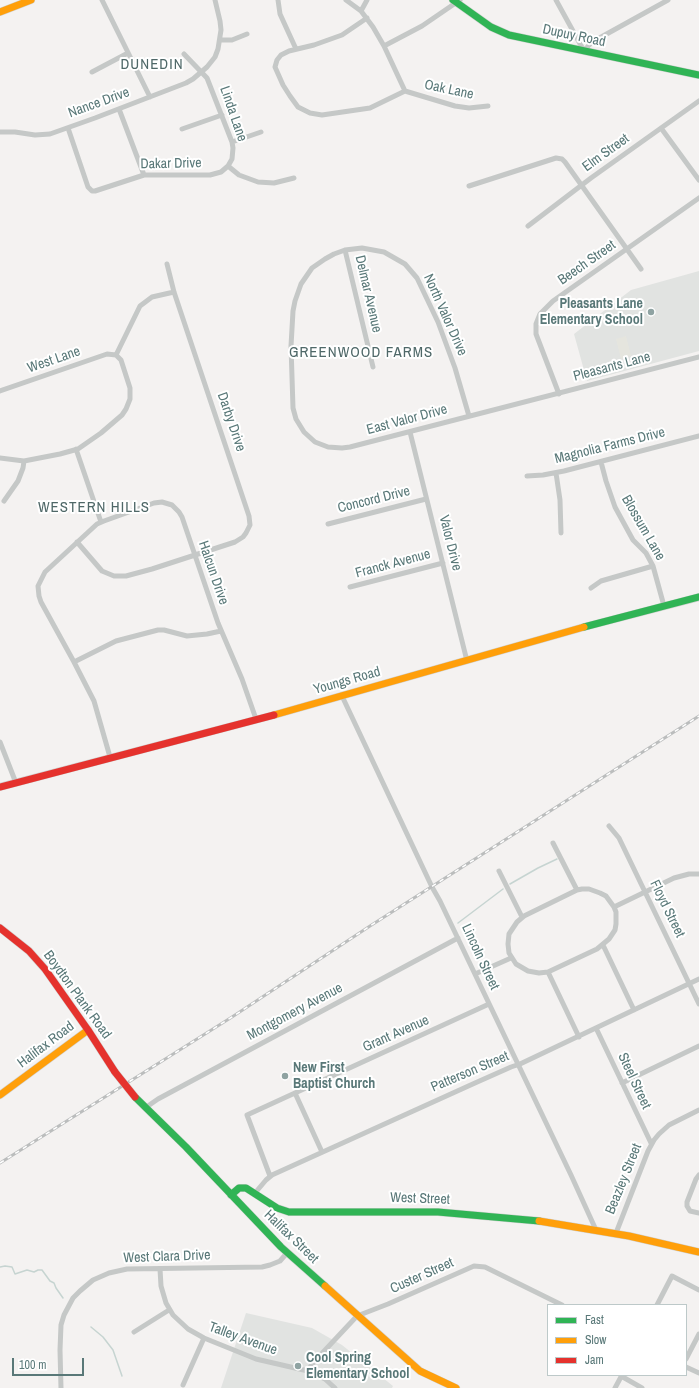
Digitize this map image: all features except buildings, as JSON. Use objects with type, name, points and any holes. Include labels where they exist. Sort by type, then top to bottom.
[{"type":"street","points":[[0,12],[31,0]]},
{"type":"street","points":[[102,0],[150,97]]},
{"type":"street","points":[[202,73],[214,57],[220,40],[220,21],[214,0]]},
{"type":"street","points":[[278,0],[280,14],[296,49]]},
{"type":"street","points":[[346,0],[367,18],[384,46],[405,91],[370,108],[330,115],[310,113],[298,107],[276,70],[276,63],[279,57],[296,49],[314,45],[342,35],[367,18]]},
{"type":"street","points":[[360,11],[367,0]]},
{"type":"street","points":[[556,0],[584,51],[588,45],[594,41],[668,0]]},
{"type":"street","points":[[384,46],[422,26],[456,1]]},
{"type":"street","name":"Dupuy Road","points":[[456,1],[490,27],[502,33],[699,75]]},
{"type":"street","points":[[220,40],[232,40],[247,34]]},
{"type":"street","points":[[92,72],[128,52]]},
{"type":"street","name":"Linda Lane","points":[[184,54],[209,82],[222,115],[232,142],[233,154],[228,166]]},
{"type":"street","name":"Nance Drive","points":[[0,132],[42,135],[68,128],[186,83],[202,73]]},
{"type":"street","name":"Oak Lane","points":[[405,91],[455,106],[469,108],[488,106]]},
{"type":"street","name":"Elm Street","points":[[528,226],[699,101]]},
{"type":"street","points":[[119,109],[144,175]]},
{"type":"street","points":[[182,130],[222,115]]},
{"type":"street","name":"Dakar Drive","points":[[68,128],[88,187],[89,189],[95,191],[144,175],[210,175],[221,172],[228,166]]},
{"type":"street","points":[[662,128],[699,180]]},
{"type":"street","points":[[232,142],[261,132]]},
{"type":"street","points":[[469,186],[556,158],[562,159],[641,269]]},
{"type":"street","points":[[228,166],[239,175],[258,182],[274,183],[294,178]]},
{"type":"street","name":"Beech Street","points":[[559,394],[536,334],[537,319],[540,314],[553,301],[699,198]]},
{"type":"street","name":"North Valor Drive","points":[[298,423],[293,408],[292,346],[295,301],[301,284],[312,268],[325,259],[345,250],[362,248],[384,252],[405,264],[414,274],[425,293],[446,343],[455,368],[468,416]]},
{"type":"street","name":"Delmar Avenue","points":[[345,250],[373,366]]},
{"type":"street","name":"Darby Drive","points":[[77,542],[102,571],[119,576],[152,569],[239,540],[248,530],[250,520],[174,292],[167,264]]},
{"type":"street","points":[[0,458],[24,461],[53,456],[76,449],[101,433],[122,415],[128,404],[130,388],[121,360],[116,355],[140,306],[152,297],[174,292]]},
{"type":"street","name":"West Lane","points":[[0,391],[107,354],[116,355]]},
{"type":"street","name":"Pleasants Lane","points":[[530,401],[699,357]]},
{"type":"street","name":"East Valor Drive","points":[[298,423],[304,432],[315,442],[334,448],[350,447],[530,401]]},
{"type":"street","name":"Valor Drive","points":[[410,432],[466,661]]},
{"type":"street","name":"Magnolia Farms Drive","points":[[527,476],[556,473],[699,436]]},
{"type":"street","points":[[76,449],[102,522]]},
{"type":"street","points":[[4,501],[21,475],[24,461]]},
{"type":"street","name":"Blossum Lane","points":[[601,462],[615,507],[633,540],[646,554],[653,566],[664,606]]},
{"type":"street","points":[[556,473],[560,500],[561,533]]},
{"type":"street","name":"Concord Drive","points":[[328,524],[426,499]]},
{"type":"street","name":"Halcun Drive","points":[[110,757],[97,710],[74,662],[41,602],[38,590],[40,580],[45,572],[77,542],[102,522],[154,503],[168,503],[179,512],[221,631],[242,679],[256,719]]},
{"type":"street","name":"Franck Avenue","points":[[350,587],[443,563]]},
{"type":"street","points":[[591,588],[601,581],[653,566]]},
{"type":"street","name":"Youngs Road","points":[[0,787],[342,696],[588,626],[699,597]]},
{"type":"street","points":[[74,662],[116,641],[158,630],[191,636],[221,631]]},
{"type":"street","name":"Lincoln Street","points":[[342,696],[596,1230]]},
{"type":"street","points":[[0,742],[16,782]]},
{"type":"street","name":"Floyd Street","points":[[609,826],[619,838],[699,1004]]},
{"type":"street","points":[[553,843],[577,890]]},
{"type":"street","points":[[499,871],[522,917]]},
{"type":"street","points":[[614,907],[674,878],[689,874],[699,874]]},
{"type":"street","points":[[589,889],[600,893],[606,896],[614,907],[617,918],[615,930],[610,939],[603,945],[562,966],[548,972],[539,973],[528,971],[516,964],[511,958],[508,949],[508,938],[512,928],[522,917],[577,890],[589,889]]},
{"type":"street","name":"Boydton Plank Road","points":[[0,928],[19,942],[37,959],[88,1030],[115,1072],[126,1085]]},
{"type":"street","name":"Montgomery Avenue","points":[[146,1108],[158,1099],[458,938]]},
{"type":"street","points":[[603,945],[634,1010]]},
{"type":"street","points":[[475,974],[511,958]]},
{"type":"street","points":[[548,972],[579,1037]]},
{"type":"street","name":"Patterson Street","points":[[255,1193],[270,1176],[475,1082],[518,1065],[579,1037],[699,979]]},
{"type":"street","name":"Grant Avenue","points":[[270,1176],[247,1114],[489,1004]]},
{"type":"street","name":"Steel Street","points":[[596,1028],[651,1143]]},
{"type":"street","name":"Halifax Road","points":[[0,1095],[88,1030]]},
{"type":"street","points":[[622,1083],[699,1046]]},
{"type":"street","name":"Halifax Street","points":[[126,1085],[135,1097],[186,1147],[288,1253],[410,1364],[420,1371],[456,1388]]},
{"type":"street","points":[[295,1093],[322,1152]]},
{"type":"street","name":"Beazley Street","points":[[616,1233],[651,1143],[670,1125],[699,1110]]},
{"type":"street","points":[[699,1174],[687,1200],[687,1206],[690,1211],[699,1213]]},
{"type":"street","name":"West Street","points":[[231,1195],[239,1188],[249,1189],[277,1208],[289,1212],[384,1210],[438,1212],[535,1220],[616,1233],[699,1252]]},
{"type":"street","name":"West Clara Drive","points":[[62,1388],[60,1350],[61,1325],[73,1298],[93,1280],[109,1273],[127,1269],[262,1267],[280,1261],[288,1253]]},
{"type":"street","name":"Custer Street","points":[[308,1371],[312,1364],[357,1316],[469,1268],[479,1266],[485,1267],[560,1304]]},
{"type":"street","name":"Talley Avenue","points":[[160,1269],[162,1295],[170,1310],[188,1329],[204,1338],[256,1359],[308,1371],[325,1379],[335,1388]]},
{"type":"street","points":[[658,1304],[671,1277],[674,1277],[699,1290]]},
{"type":"street","points":[[134,1332],[170,1310]]},
{"type":"street","points":[[687,1357],[699,1334]]},
{"type":"street","points":[[183,1385],[204,1338]]},
{"type":"street","points":[[687,1367],[699,1373]]},
{"type":"street","points":[[615,1388],[621,1376]]},
{"type":"street","points":[[624,1376],[642,1388]]},
{"type":"shaded area","name":"Pleasants Lane Elementary School","points":[[699,271],[699,351],[587,381],[574,334],[631,290]]},
{"type":"shaded area","points":[[626,336],[631,356],[621,359],[616,339]]},
{"type":"shaded area","name":"Cool Spring Elementary School","points":[[246,1313],[312,1328],[342,1345],[393,1386],[392,1388],[221,1388]]},
{"type":"waterway","points":[[510,884],[557,859]]},
{"type":"waterway","points":[[458,923],[503,889]]},
{"type":"waterway","points":[[0,1267],[12,1267],[15,1274],[27,1270],[34,1272],[42,1270],[50,1281],[54,1283],[63,1298]]},
{"type":"waterway","points":[[91,1327],[103,1337],[113,1350],[122,1376]]},
{"type":"railway","points":[[0,1163],[232,1017],[370,926],[699,716]]},
{"type":"traffic: fast","points":[[453,0],[491,27],[509,35],[699,75]]},
{"type":"traffic: fast","points":[[584,627],[699,597]]},
{"type":"traffic: fast","points":[[135,1097],[186,1147],[281,1247],[325,1286]]},
{"type":"traffic: fast","points":[[231,1195],[239,1188],[246,1188],[277,1208],[289,1212],[438,1212],[539,1221]]},
{"type":"traffic: slow","points":[[0,12],[31,0]]},
{"type":"traffic: slow","points":[[274,715],[584,627]]},
{"type":"traffic: slow","points":[[0,1095],[88,1030]]},
{"type":"traffic: slow","points":[[539,1221],[629,1236],[699,1252]]},
{"type":"traffic: slow","points":[[325,1286],[420,1371],[456,1388]]},
{"type":"traffic: jam","points":[[0,787],[274,715]]},
{"type":"traffic: jam","points":[[0,928],[29,951],[45,969],[88,1030],[115,1072]]},
{"type":"traffic: jam","points":[[115,1072],[135,1097]]},
{"type":"place","name":"Pleasants Lane Elementary School","points":[[651,312]]},
{"type":"place","name":"New First Baptist Church","points":[[285,1076]]},
{"type":"place","name":"Cool Spring Elementary School","points":[[298,1366]]},
{"type":"district","name":"DUNEDIN","points":[[152,65]]},
{"type":"district","name":"GREENWOOD FARMS","points":[[361,353]]},
{"type":"district","name":"WESTERN HILLS","points":[[94,508]]}]
